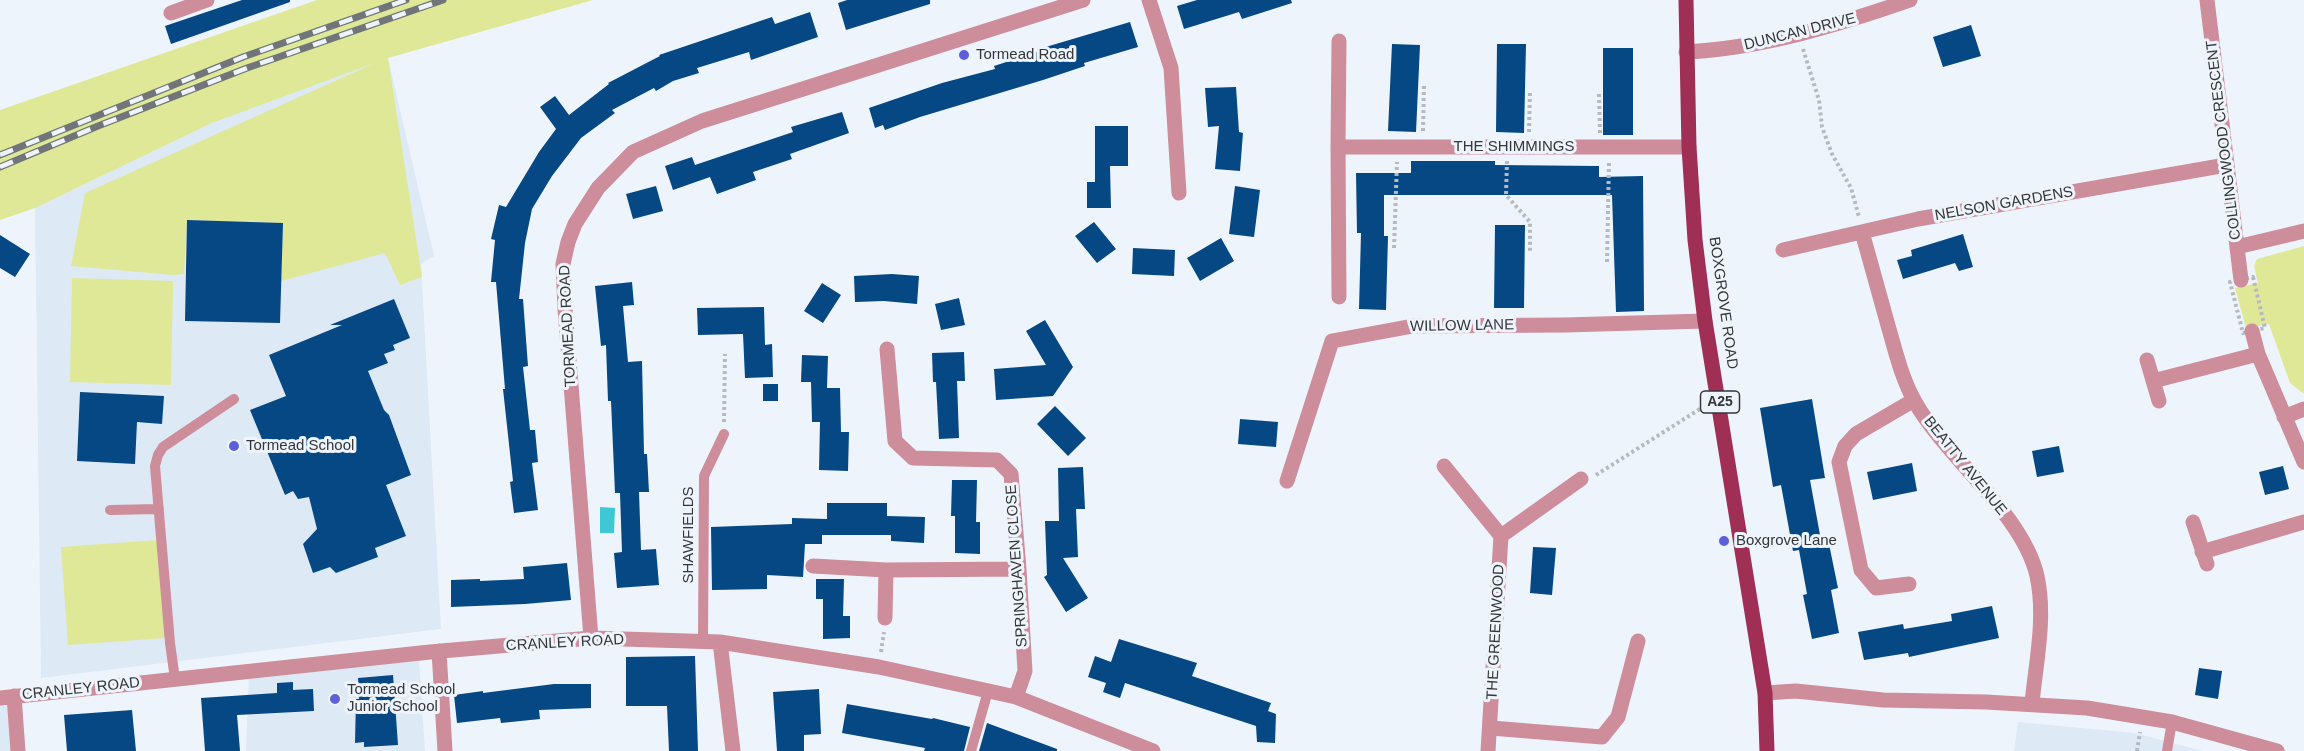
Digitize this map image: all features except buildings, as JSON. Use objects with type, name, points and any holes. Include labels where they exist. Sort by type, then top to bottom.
[{"type":"main road","name":"BOXGROVE ROAD","points":[[1686,0],[1689,147],[1695,240],[1705,321],[1766,693],[1767,751]]},
{"type":"street","points":[[171,13],[207,0]]},
{"type":"street","name":"TORMEAD ROAD","points":[[591,638],[563,264],[575,224],[598,188],[633,152],[702,121],[1083,0]]},
{"type":"street","points":[[1149,0],[1171,68],[1179,193]]},
{"type":"street","name":"DUNCAN DRIVE","points":[[1686,52],[1714,51],[1798,34],[1910,0]]},
{"type":"street","name":"COLLINGWOOD CRESCENT","points":[[2207,0],[2241,280]]},
{"type":"street","points":[[1339,41],[1339,297]]},
{"type":"street","name":"THE SHIMMINGS","points":[[1338,147],[1689,147]]},
{"type":"street","name":"NELSON GARDENS","points":[[1783,250],[1918,219],[2226,165]]},
{"type":"street","points":[[2236,246],[2304,231]]},
{"type":"street","name":"BEATTY AVENUE","points":[[1862,232],[1898,362],[1914,400],[1930,425],[2014,527],[2028,551],[2037,575],[2040,626],[2032,704]]},
{"type":"street","name":"WILLOW LANE","points":[[1287,481],[1332,341],[1413,326],[1705,321]]},
{"type":"street","points":[[2252,331],[2258,354],[2304,462]]},
{"type":"street","name":"SPRINGHAVEN CLOSE","points":[[887,350],[895,441],[913,458],[997,460],[1011,474],[1024,671],[1016,697]]},
{"type":"street","points":[[2153,381],[2258,354]]},
{"type":"street","points":[[2147,360],[2159,401]]},
{"type":"street","points":[[1909,584],[1876,588],[1861,570],[1839,462],[1845,446],[1856,434],[1914,400]]},
{"type":"street","points":[[2284,417],[2304,409]]},
{"type":"street","points":[[1444,466],[1501,536],[1581,479]]},
{"type":"street","points":[[2193,522],[2205,558],[2304,522]]},
{"type":"street","name":"THE GREENWOOD","points":[[1488,751],[1501,536]]},
{"type":"street","points":[[813,566],[886,570],[1019,569]]},
{"type":"street","points":[[885,618],[886,570]]},
{"type":"street","name":"CRANLEY ROAD","points":[[7,697],[439,651],[591,638],[720,642],[879,668],[1016,697],[1153,751]]},
{"type":"street","points":[[1491,728],[1602,737],[1618,717],[1638,640]]},
{"type":"street","points":[[720,642],[733,751]]},
{"type":"street","points":[[439,651],[445,751]]},
{"type":"street","points":[[1766,693],[1796,691],[1883,700],[2032,704],[2087,708],[2172,723],[2277,751]]},
{"type":"street","points":[[7,697],[18,751]]},
{"type":"lane","points":[[175,679],[155,466],[163,447],[234,399]]},
{"type":"lane","name":"SHAWFIELDS","points":[[703,642],[704,476],[724,434]]},
{"type":"lane","points":[[110,510],[159,509]]},
{"type":"lane","points":[[971,751],[988,691]]},
{"type":"lane","points":[[2168,751],[2172,723]]},
{"type":"path","points":[[1798,34],[1819,100],[1822,128],[1832,154],[1851,188],[1862,232]]},
{"type":"path","points":[[1422,147],[1424,84]]},
{"type":"path","points":[[1528,147],[1530,91]]},
{"type":"path","points":[[1599,94],[1604,147],[1607,262]]},
{"type":"path","points":[[1508,147],[1506,195],[1530,222],[1530,254]]},
{"type":"path","points":[[1394,248],[1398,148]]},
{"type":"path","points":[[2253,278],[2265,328],[2243,333],[2230,282],[2241,280],[2253,278]]},
{"type":"path","points":[[724,434],[725,354]]},
{"type":"path","points":[[1581,479],[1589,480],[1719,397]]},
{"type":"path","points":[[879,668],[885,618]]},
{"type":"shaded area","name":"Tormead School","points":[[388,58],[434,256],[421,264],[441,629],[41,678],[35,208],[212,123]]},
{"type":"shaded area","name":"Tormead School Junior School","points":[[419,658],[425,751],[246,751],[249,674]]},
{"type":"shaded area","points":[[0,704],[9,704],[12,751],[0,751]]},
{"type":"shaded area","points":[[2018,722],[2135,733],[2202,751],[2014,751]]},
{"type":"green space","points":[[317,0],[593,0],[388,58],[422,277],[400,285],[385,253],[281,281],[283,223],[187,220],[184,274],[71,266],[85,193],[375,63],[212,123],[35,208],[0,220],[0,110]]},
{"type":"green space","points":[[2304,246],[2304,394],[2290,383],[2269,324],[2246,328],[2235,288],[2258,283],[2254,266],[2257,259]]},
{"type":"green space","points":[[72,278],[173,281],[171,385],[70,382]]},
{"type":"green space","points":[[158,540],[165,638],[68,645],[61,547]]},
{"type":"water","points":[[600,507],[615,508],[614,533],[600,533]]},
{"type":"railway","points":[[0,155],[243,57],[406,0]]},
{"type":"railway","points":[[0,167],[247,68],[443,0]]},
{"type":"place","name":"Tormead Road","points":[[964,55]]},
{"type":"place","name":"Tormead School","points":[[234,446]]},
{"type":"place","name":"Boxgrove Lane","points":[[1724,541]]},
{"type":"place","name":"Tormead School Junior School","points":[[335,699]]}]
